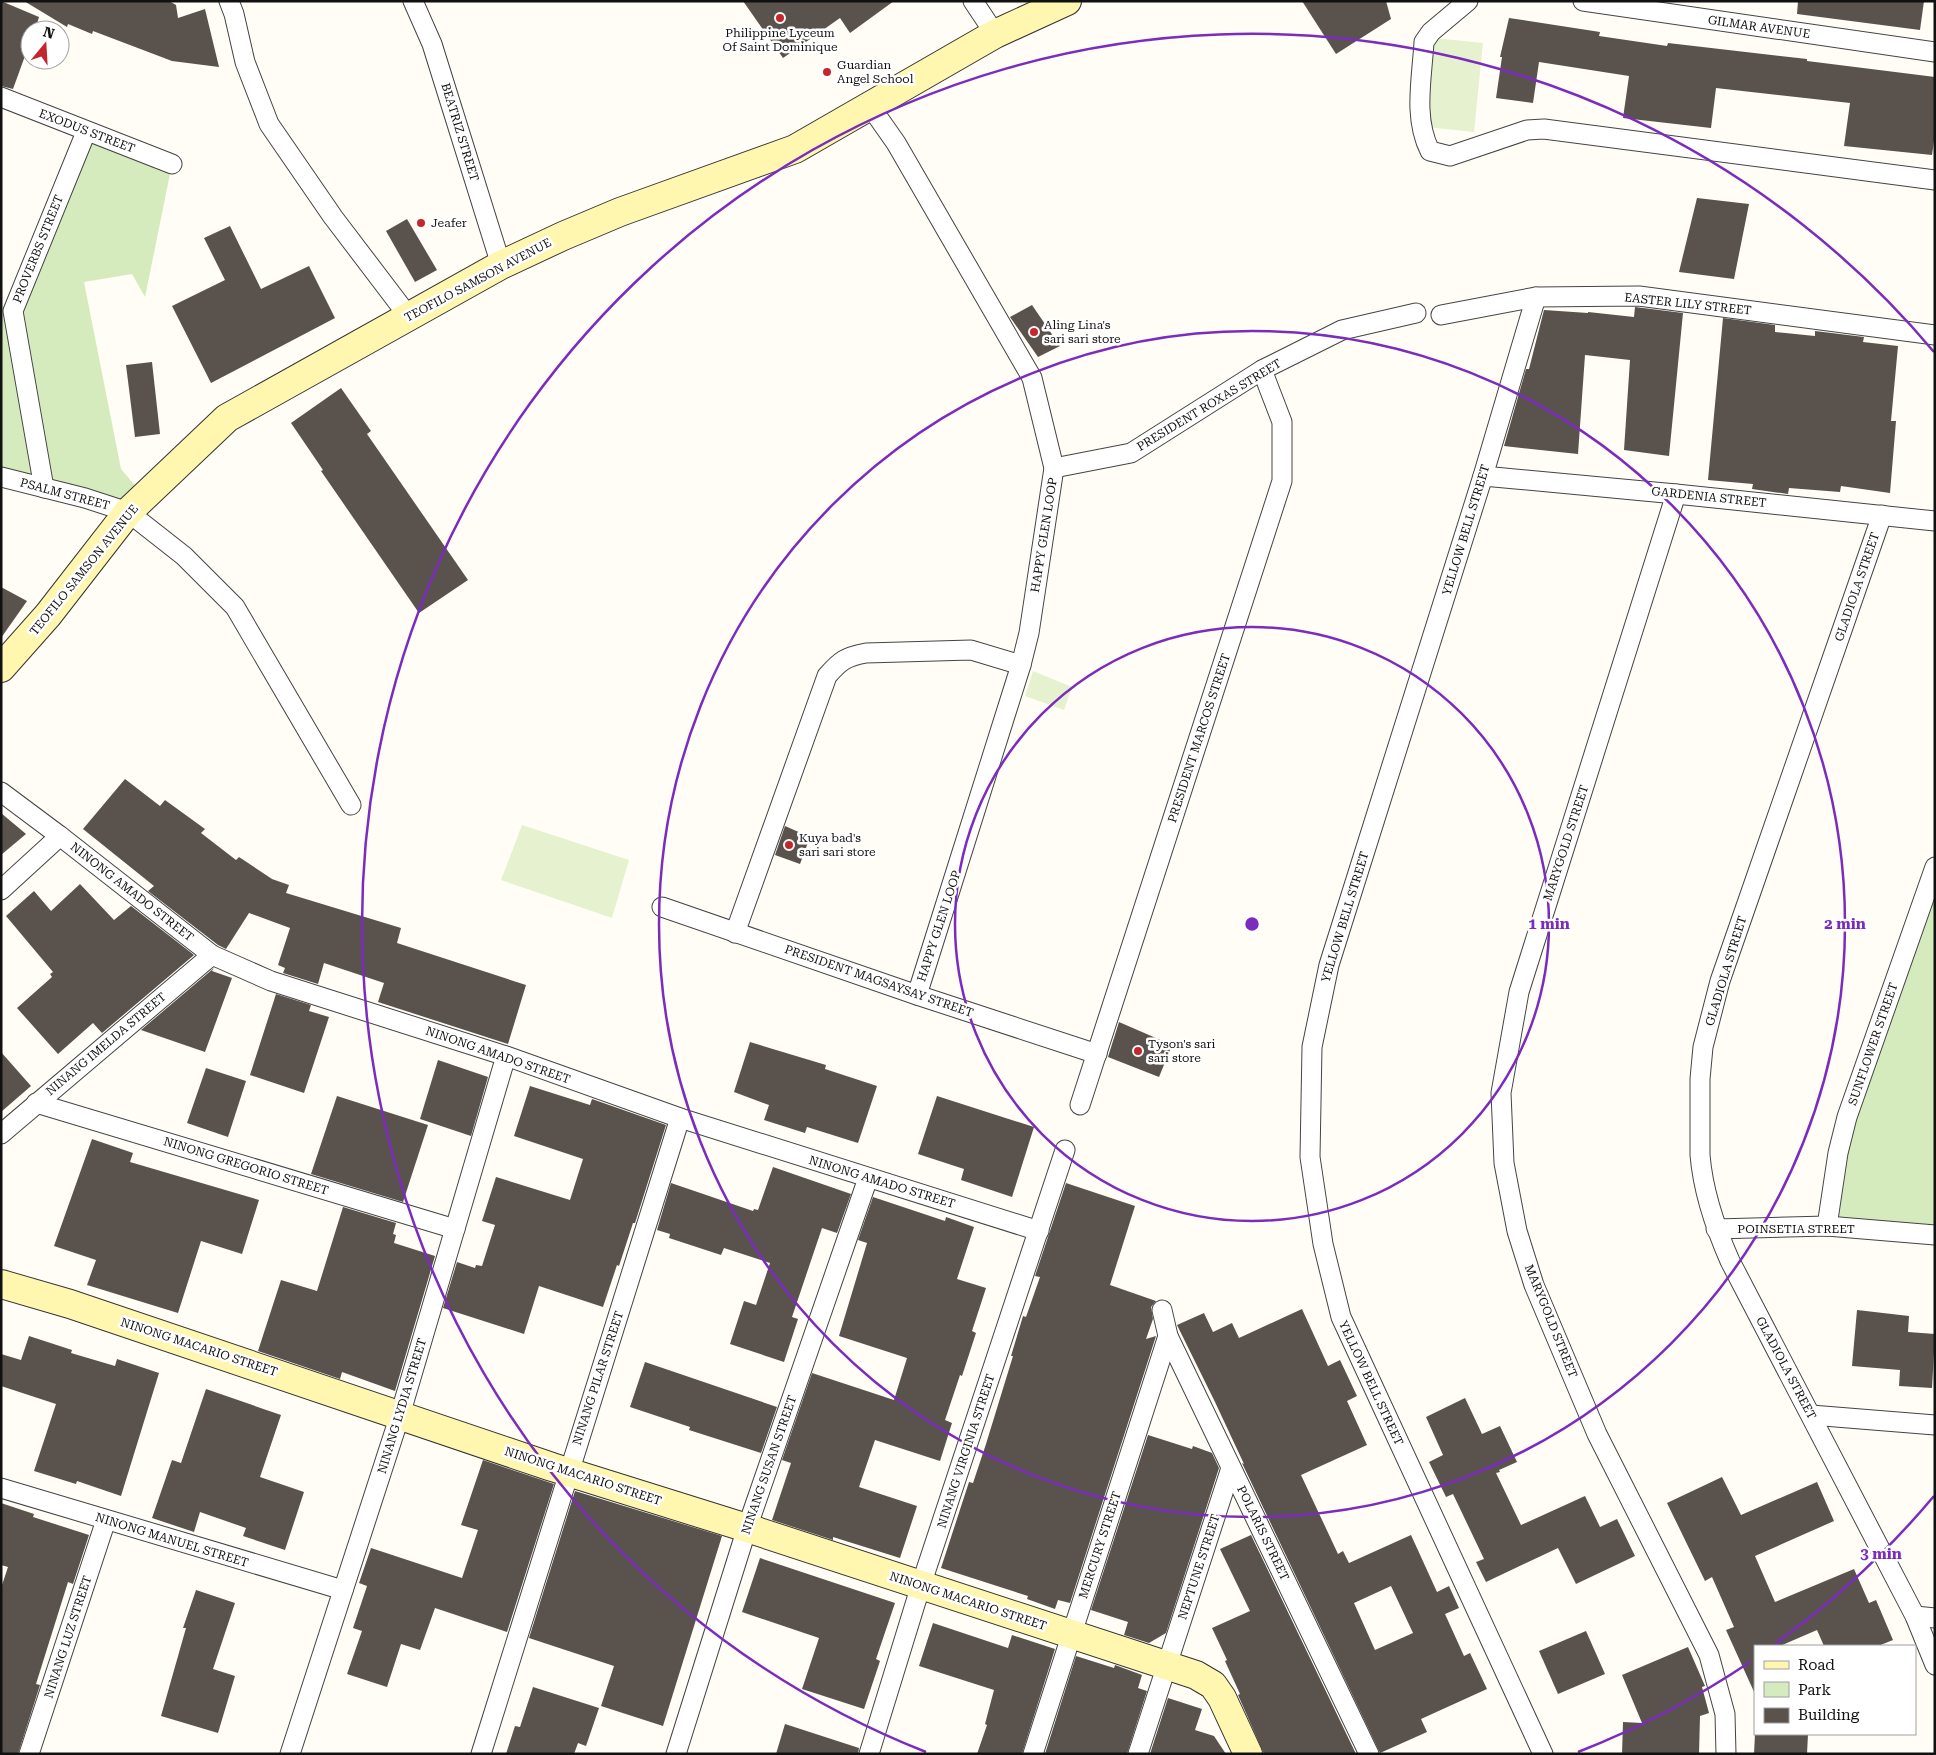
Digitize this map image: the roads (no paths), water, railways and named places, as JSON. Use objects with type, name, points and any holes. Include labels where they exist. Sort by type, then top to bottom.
[{"type":"street","points":[[228,1],[234,14],[245,62],[269,124],[333,217],[409,317]]},
{"type":"street","name":"BEATRIZ STREET","points":[[413,1],[432,44],[501,266]]},
{"type":"street","points":[[973,1],[995,34]]},
{"type":"street","name":"TEOFILO SAMSON AVENUE","points":[[1,668],[48,615],[128,512],[227,418],[501,266],[563,236],[620,212],[795,149],[995,34],[1067,1]]},
{"type":"street","points":[[1468,1],[1431,32],[1424,42],[1420,122],[1423,137],[1430,150],[1450,156],[1527,130],[1544,129],[1935,180]]},
{"type":"street","name":"GILMAR AVENUE","points":[[1583,1],[1935,52]]},
{"type":"street","name":"EXODUS STREET","points":[[1,97],[86,132],[172,164]]},
{"type":"street","name":"HAPPY GLEN LOOP","points":[[870,106],[896,143],[1032,378],[1054,468],[1029,633],[1021,665],[917,995]]},
{"type":"street","name":"PROVERBS STREET","points":[[44,488],[7,309],[86,132]]},
{"type":"street","name":"EASTER LILY STREET","points":[[1441,315],[1536,297],[1639,296],[1935,335]]},
{"type":"street","name":"YELLOW BELL STREET","points":[[1536,297],[1484,476],[1329,965],[1312,1047],[1310,1157],[1323,1244],[1341,1317],[1542,1754]]},
{"type":"street","name":"PRESIDENT ROXAS STREET","points":[[1054,468],[1131,453],[1262,370],[1342,330],[1416,313]]},
{"type":"street","name":"PRESIDENT MARCOS STREET","points":[[1080,1105],[1282,481],[1282,422],[1262,370]]},
{"type":"street","name":"GARDENIA STREET","points":[[1484,476],[1935,521]]},
{"type":"street","name":"PSALM STREET","points":[[1,477],[85,498],[128,512]]},
{"type":"street","name":"MARYGOLD STREET","points":[[1676,494],[1519,992],[1501,1093],[1504,1163],[1517,1230],[1534,1285],[1597,1434],[1709,1655],[1725,1714],[1726,1754]]},
{"type":"street","points":[[128,512],[184,556],[235,607],[351,805]]},
{"type":"street","name":"GLADIOLA STREET","points":[[1882,515],[1720,981],[1704,1046],[1700,1079],[1699,1123],[1701,1166],[1716,1229],[1730,1261],[1916,1616],[1935,1665]]},
{"type":"street","points":[[735,932],[827,676],[839,662],[849,656],[866,653],[971,650],[1021,665]]},
{"type":"street","name":"NINONG AMADO STREET","points":[[1,792],[212,955],[271,981],[506,1056],[680,1118],[1039,1231]]},
{"type":"street","points":[[1,890],[60,836]]},
{"type":"street","name":"SUNFLOWER STREET","points":[[1827,1226],[1838,1153],[1847,1117],[1935,866]]},
{"type":"street","name":"PRESIDENT MAGSAYSAY STREET","points":[[662,907],[917,995],[1097,1054]]},
{"type":"street","name":"NINANG IMELDA STREET","points":[[1,1134],[212,955]]},
{"type":"street","name":"NINANG LYDIA STREET","points":[[290,1754],[400,1415],[506,1056]]},
{"type":"street","name":"NINONG GREGORIO STREET","points":[[36,1103],[455,1229]]},
{"type":"street","name":"NINANG PILAR STREET","points":[[481,1754],[680,1118]]},
{"type":"street","name":"NINANG VIRGINIA STREET","points":[[869,1754],[921,1585],[1065,1150]]},
{"type":"street","name":"NINANG SUSAN STREET","points":[[676,1754],[747,1528],[868,1178]]},
{"type":"street","name":"POINSETIA STREET","points":[[1716,1229],[1827,1226],[1935,1235]]},
{"type":"street","name":"NINONG MACARIO STREET","points":[[1,1284],[70,1304],[569,1472],[747,1528],[1070,1636],[1196,1675],[1213,1685],[1222,1698],[1247,1753]]},
{"type":"street","name":"POLARIS STREET","points":[[1162,1310],[1168,1336],[1369,1754]]},
{"type":"street","name":"MERCURY STREET","points":[[1033,1754],[1168,1336]]},
{"type":"street","points":[[1811,1415],[1935,1425]]},
{"type":"street","name":"NEPTUNE STREET","points":[[1138,1754],[1231,1468]]},
{"type":"street","name":"NINONG MANUEL STREET","points":[[1,1488],[342,1590]]},
{"type":"street","name":"NINANG LUZ STREET","points":[[29,1754],[106,1520]]},
{"type":"street","points":[[1916,1616],[1935,1618]]},
{"type":"place","name":"Philippine Lyceum Of Saint Dominique","points":[[780,18]]},
{"type":"place","name":"Guardian Angel School","points":[[827,72]]},
{"type":"place","name":"Jeafer","points":[[421,223]]},
{"type":"place","name":"Aling Lina's sari sari store","points":[[1034,332]]},
{"type":"place","name":"Kuya bad's sari sari store","points":[[789,845]]},
{"type":"place","name":"Tyson's sari sari store","points":[[1138,1051]]}]
